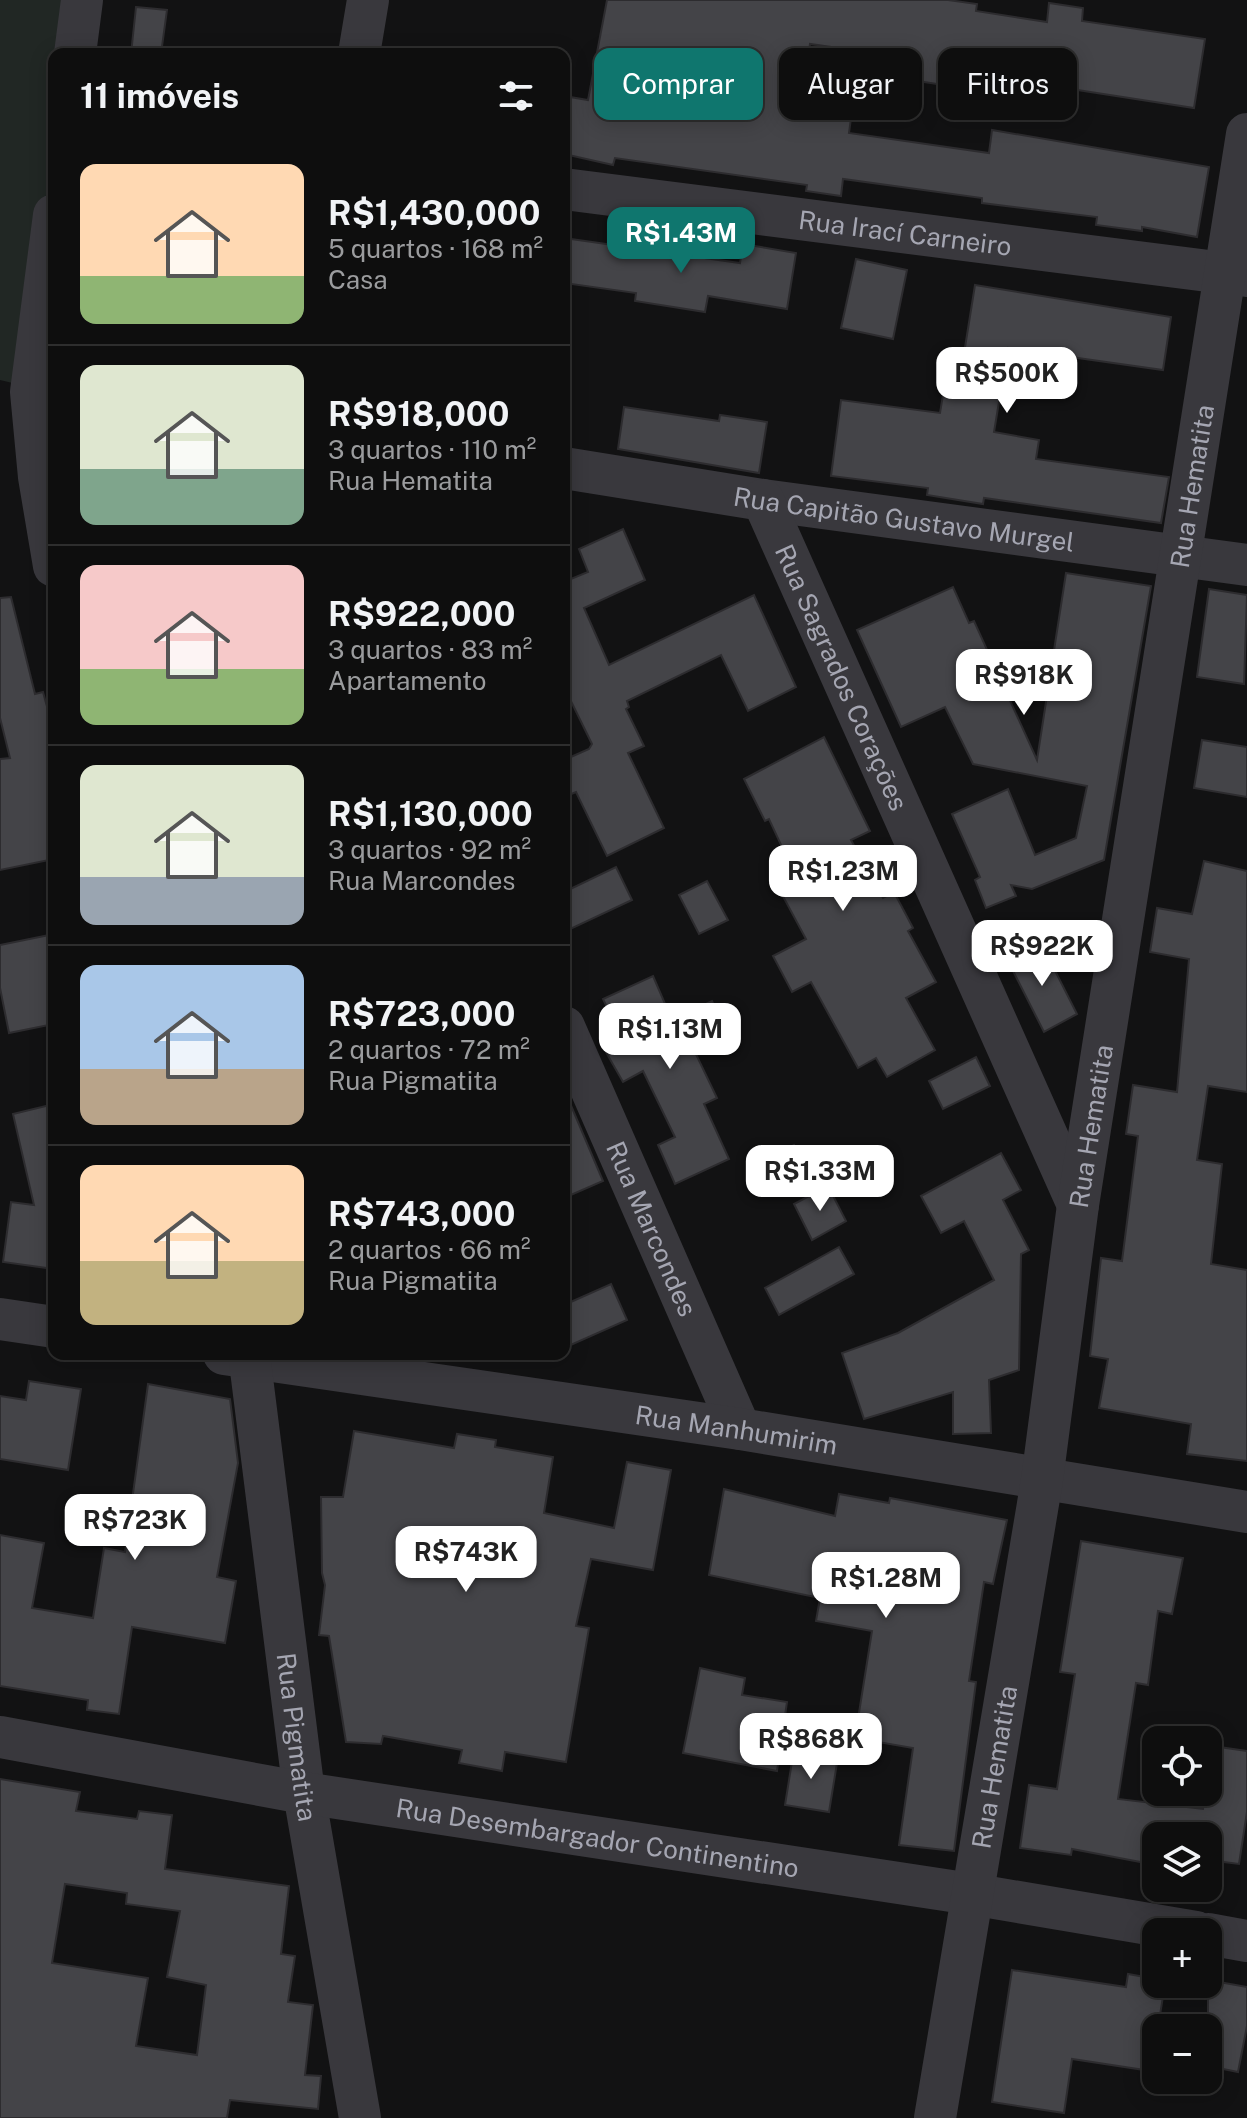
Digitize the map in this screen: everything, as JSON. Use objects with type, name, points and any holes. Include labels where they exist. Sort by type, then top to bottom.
[{"type":"street","points":[[76,48],[82,0]]},
{"type":"street","points":[[360,48],[368,0]]},
{"type":"street","name":"Rua Hematita","points":[[935,2118],[1042,1480],[1078,1205],[1179,557],[1237,274],[1247,134]]},
{"type":"street","name":"Rua Irací Carneiro","points":[[570,190],[1237,274]]},
{"type":"street","points":[[48,256],[28,391],[48,530]]},
{"type":"street","name":"Rua Capitão Gustavo Murgel","points":[[570,469],[763,500],[1247,565]]},
{"type":"street","name":"Rua Sagrados Corações","points":[[763,500],[1078,1205]]},
{"type":"street","name":"Rua Marcondes","points":[[570,1041],[740,1429]]},
{"type":"street","points":[[0,1319],[48,1326]]},
{"type":"street","name":"Rua Pigmatita","points":[[242,1360],[304,1793],[360,2118]]},
{"type":"street","name":"Rua Manhumirim","points":[[275,1360],[740,1429],[1247,1512]]},
{"type":"street","name":"Rua Desembargador Continentino","points":[[0,1737],[304,1793],[1142,1923]]},
{"type":"street","points":[[1222,1937],[1247,1941]]},
{"type":"shaded area","points":[[0,0],[67,0],[62,48],[48,48],[48,176],[25,386],[0,380]]},
{"type":"building","points":[[607,0],[948,0],[977,4],[976,11],[1047,22],[1049,3],[1083,8],[1082,21],[1205,39],[1194,108],[1077,90],[1077,48],[938,48],[938,84],[922,82],[922,48],[838,48],[810,44],[809,48],[779,48],[779,120],[851,120],[849,133],[989,153],[992,130],[1209,167],[1197,237],[1142,227],[1142,231],[1096,225],[1097,217],[982,203],[982,198],[843,179],[841,196],[806,191],[807,185],[615,158],[613,165],[570,155],[570,97],[588,100],[594,68],[594,120],[763,120],[763,48],[598,48]]},
{"type":"building","points":[[136,7],[167,10],[162,48],[132,48]]},
{"type":"building","points":[[570,239],[740,263],[743,244],[796,253],[787,309],[708,296],[705,312],[635,301],[636,293],[570,284]]},
{"type":"building","points":[[856,259],[907,270],[893,339],[841,328]]},
{"type":"building","points":[[975,285],[1171,317],[1163,370],[1008,348],[994,432],[1039,440],[1036,459],[1169,477],[1161,523],[984,498],[983,504],[927,495],[928,488],[831,476],[841,400],[940,413],[944,389],[958,391]]},
{"type":"building","points":[[624,407],[719,421],[720,415],[767,422],[759,473],[618,449]]},
{"type":"building","points":[[623,529],[645,580],[584,608],[609,665],[754,595],[796,687],[748,711],[721,655],[627,701],[629,707],[626,709],[644,746],[628,753],[664,828],[607,856],[576,792],[570,794],[570,757],[589,749],[592,744],[570,699],[570,577],[571,579],[588,572],[579,549]]},
{"type":"building","points":[[1066,573],[1151,586],[1104,860],[1032,889],[1011,885],[1016,896],[986,908],[975,880],[980,877],[952,814],[1008,789],[1035,855],[1076,838],[1087,786],[973,764],[945,707],[901,727],[857,630],[953,587],[969,623],[974,621],[1037,760]]},
{"type":"building","points":[[1209,589],[1247,595],[1244,684],[1197,677]]},
{"type":"building","points":[[11,597],[35,694],[43,692],[48,710],[48,860],[0,870],[0,759],[10,758],[0,718],[0,598]]},
{"type":"building","points":[[824,737],[870,831],[851,840],[883,898],[894,892],[913,928],[908,931],[936,982],[906,998],[935,1050],[887,1077],[876,1058],[858,1068],[811,982],[792,992],[773,956],[806,939],[778,887],[796,877],[769,819],[765,821],[744,779]]},
{"type":"building","points":[[1202,740],[1247,747],[1247,797],[1194,788]]},
{"type":"building","points":[[1204,861],[1247,871],[1247,1092],[1208,1086],[1197,1160],[1222,1164],[1211,1264],[1247,1270],[1247,1461],[1187,1454],[1191,1424],[1099,1408],[1108,1359],[1090,1356],[1101,1258],[1122,1261],[1138,1136],[1126,1134],[1133,1085],[1177,1092],[1189,959],[1150,952],[1157,908],[1192,914]]},
{"type":"building","points":[[616,867],[632,900],[570,929],[570,889]]},
{"type":"building","points":[[707,881],[728,920],[699,934],[679,895]]},
{"type":"building","points":[[48,935],[48,1025],[9,1033],[0,988],[0,945]]},
{"type":"building","points":[[1041,943],[1077,1014],[1044,1032],[1008,961]]},
{"type":"building","points":[[653,976],[672,1020],[712,1001],[726,1032],[693,1048],[717,1098],[704,1104],[729,1159],[675,1184],[658,1145],[675,1137],[643,1071],[623,1082],[603,1047],[621,1037],[603,999]]},
{"type":"building","points":[[976,1057],[990,1086],[943,1109],[929,1081]]},
{"type":"building","points":[[570,1103],[603,1181],[570,1195]]},
{"type":"building","points":[[48,1105],[48,1268],[3,1262],[11,1202],[34,1205],[13,1114]]},
{"type":"building","points":[[794,1145],[809,1177],[782,1190],[766,1158]]},
{"type":"building","points":[[1001,1153],[1021,1190],[1003,1200],[1029,1250],[1021,1254],[1019,1370],[989,1380],[991,1433],[953,1434],[953,1392],[864,1419],[842,1353],[898,1333],[994,1280],[964,1221],[941,1233],[921,1196]]},
{"type":"building","points":[[828,1186],[846,1221],[812,1240],[794,1204]]},
{"type":"building","points":[[839,1247],[854,1274],[779,1315],[765,1288]]},
{"type":"building","points":[[611,1284],[627,1320],[570,1345],[570,1302]]},
{"type":"building","points":[[29,1381],[81,1389],[68,1470],[0,1459],[0,1396],[26,1400]]},
{"type":"building","points":[[148,1384],[230,1399],[238,1463],[217,1577],[236,1581],[225,1643],[132,1627],[119,1714],[87,1710],[88,1700],[0,1686],[0,1535],[44,1543],[32,1608],[93,1618],[104,1548],[125,1552]]},
{"type":"building","points":[[354,1431],[454,1448],[457,1434],[496,1440],[495,1447],[553,1457],[544,1513],[614,1528],[627,1462],[671,1470],[653,1570],[591,1559],[576,1626],[589,1628],[566,1762],[505,1752],[502,1771],[459,1763],[462,1750],[383,1736],[381,1744],[346,1742],[329,1636],[319,1635],[325,1585],[322,1573],[321,1497],[343,1497]]},
{"type":"building","points":[[724,1489],[835,1516],[839,1494],[889,1503],[890,1498],[1007,1520],[993,1584],[984,1582],[969,1681],[976,1682],[954,1851],[899,1845],[913,1748],[855,1738],[872,1631],[816,1621],[820,1598],[709,1575]]},
{"type":"building","points":[[1081,1541],[1183,1558],[1172,1614],[1158,1611],[1148,1685],[1136,1683],[1118,1799],[1142,1802],[1142,1806],[1203,1809],[1203,1806],[1222,1806],[1222,1747],[1247,1751],[1247,1812],[1239,1864],[1222,1862],[1222,1822],[1142,1822],[1142,1862],[1072,1849],[1071,1855],[1020,1848],[1029,1785],[1057,1789],[1075,1674],[1060,1672]]},
{"type":"building","points":[[700,1668],[745,1678],[742,1695],[787,1702],[777,1771],[683,1753]]},
{"type":"building","points":[[794,1749],[838,1757],[829,1812],[785,1805]]},
{"type":"building","points":[[0,1779],[80,1792],[76,1811],[137,1819],[139,1811],[172,1815],[165,1869],[289,1886],[281,1954],[295,1956],[288,2002],[313,2005],[305,2075],[321,2076],[318,2109],[230,2100],[227,2118],[0,2118]],"holes":[[[65,1884],[127,1893],[126,1904],[180,1911],[167,1977],[206,1985],[197,2055],[136,2046],[148,1978],[52,1963]]]},
{"type":"building","points":[[1012,1970],[1126,1987],[1128,1974],[1142,1976],[1142,1998],[1163,1998],[1160,2014],[1142,2014],[1142,2070],[1072,2059],[1064,2113],[992,2102]]},
{"type":"building","points":[[1222,1983],[1247,1987],[1247,2026],[1238,2072],[1222,2069],[1222,2014],[1208,2014],[1208,1998],[1222,1998]]}]
